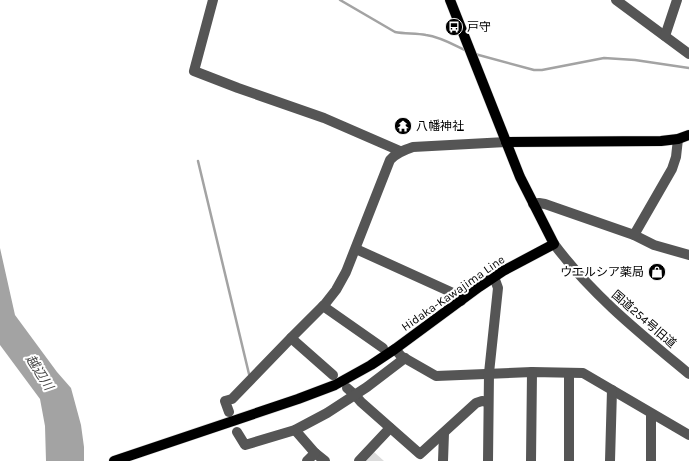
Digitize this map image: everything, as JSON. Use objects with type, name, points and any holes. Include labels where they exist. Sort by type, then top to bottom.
[{"type":"main road","points":[[450,0],[520,177],[554,244]]},
{"type":"main road","points":[[506,142],[637,141],[678,139],[689,135]]},
{"type":"main road","name":"Hidaka-Kawajima Line","points":[[114,461],[298,399],[335,385],[396,349],[494,277],[529,256],[554,244]]},
{"type":"street","points":[[213,0],[194,71],[324,118],[400,151]]},
{"type":"street","points":[[616,0],[689,54]]},
{"type":"street","points":[[665,36],[677,0]]},
{"type":"street","points":[[634,235],[672,169],[676,157],[678,139]]},
{"type":"street","points":[[229,412],[225,401],[232,399],[290,338],[323,306],[336,290],[356,249],[390,160],[400,151],[413,147],[506,142]]},
{"type":"street","points":[[533,204],[545,204],[634,235],[654,245],[689,255]]},
{"type":"street","name":"国道254号旧道","points":[[554,244],[589,286],[620,316],[689,374]]},
{"type":"street","points":[[356,249],[453,293],[461,301]]},
{"type":"street","points":[[488,461],[489,373],[498,288],[494,277]]},
{"type":"street","points":[[323,306],[383,348]]},
{"type":"street","points":[[290,338],[332,375]]},
{"type":"street","points":[[396,349],[405,358],[436,376],[532,372],[583,373],[689,435]]},
{"type":"street","points":[[237,432],[245,445],[295,430],[327,413],[355,395],[405,358]]},
{"type":"street","points":[[531,461],[532,372]]},
{"type":"street","points":[[569,373],[569,461]]},
{"type":"street","points":[[347,388],[420,454],[476,403],[482,401],[488,402]]},
{"type":"street","points":[[610,461],[612,390]]},
{"type":"street","points":[[651,461],[652,414]]},
{"type":"street","points":[[359,461],[390,428]]},
{"type":"street","points":[[295,430],[315,453],[325,461]]},
{"type":"street","points":[[444,433],[444,461]]},
{"type":"street","points":[[307,461],[315,453]]},
{"type":"shaded area","points":[[374,452],[384,461],[362,461]]},
{"type":"water","name":"越辺川","points":[[0,248],[15,315],[57,372],[71,388],[81,425],[84,461],[46,461],[45,426],[40,399],[0,345]]},
{"type":"waterway","points":[[340,0],[395,32],[432,36],[467,51]]},
{"type":"waterway","points":[[475,54],[534,70],[542,70],[604,58],[635,60],[689,68]]},
{"type":"waterway","points":[[198,161],[249,374]]},
{"type":"place","name":"戸守","points":[[454,27]]},
{"type":"place","name":"八幡神社","points":[[403,126]]},
{"type":"place","name":"ウエルシア薬局","points":[[657,272]]}]
